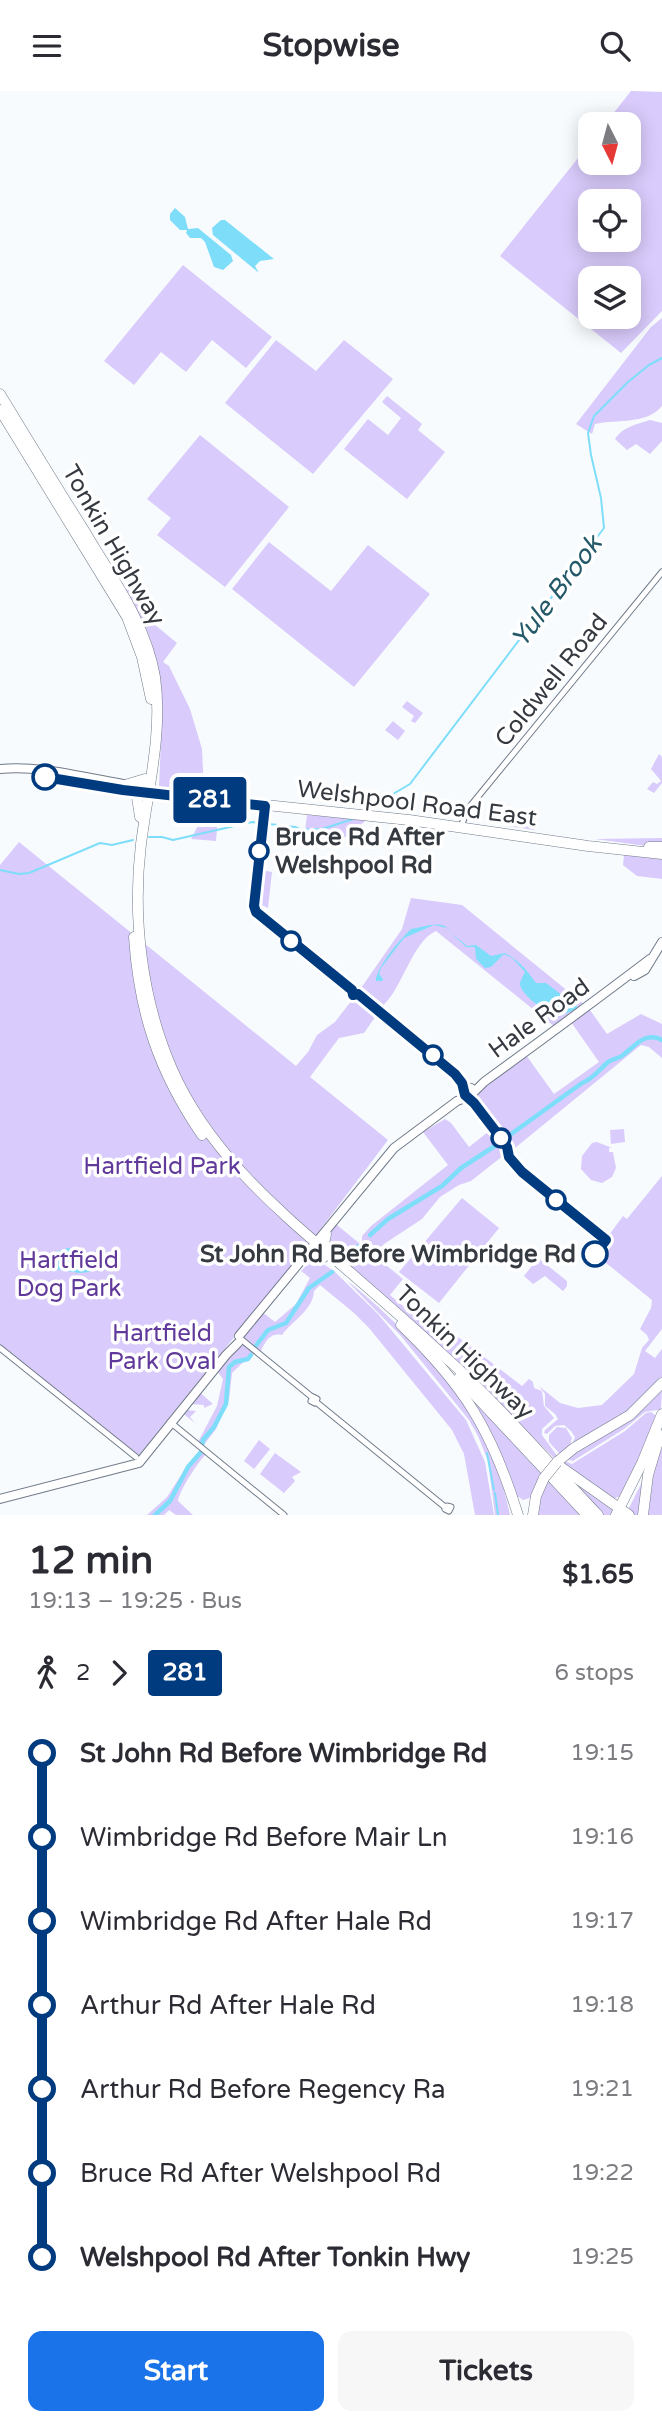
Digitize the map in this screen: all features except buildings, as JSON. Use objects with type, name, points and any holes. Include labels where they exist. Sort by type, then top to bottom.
[{"type":"highway","name":"Tonkin Highway","points":[[0,394],[117,585],[142,631],[154,672],[157,701],[151,769],[155,786],[149,790],[140,817],[133,886],[133,921],[139,983],[153,1044],[170,1083],[206,1140],[253,1193],[321,1247],[378,1303],[405,1324],[587,1515]]},
{"type":"highway","name":"Tonkin Highway","points":[[0,410],[120,607],[134,634],[147,674],[152,724],[149,790],[141,848],[139,916],[145,973],[158,1032],[181,1087],[225,1155],[264,1198],[446,1357],[597,1515]]},
{"type":"highway","points":[[125,785],[149,790]]},
{"type":"highway","name":"Welshpool Road East","points":[[149,790],[662,848]]},
{"type":"highway","name":"Welshpool Road East","points":[[463,825],[587,846],[662,854]]},
{"type":"highway","points":[[378,1303],[444,1369],[479,1418],[502,1464],[518,1515]]},
{"type":"highway","points":[[533,1515],[544,1478],[557,1462],[574,1448],[630,1415],[662,1383]]},
{"type":"highway","points":[[500,1412],[564,1470],[606,1498],[622,1513]]},
{"type":"highway","points":[[622,1513],[625,1498],[662,1414]]},
{"type":"highway","points":[[479,1418],[498,1463],[512,1515]]},
{"type":"highway","points":[[622,1513],[650,1460],[662,1430]]},
{"type":"highway","points":[[643,1515],[648,1475],[662,1430]]},
{"type":"highway","points":[[606,1498],[625,1498]]},
{"type":"main road","points":[[0,769],[49,772],[125,785]]},
{"type":"main road","name":"Welshpool Road East","points":[[0,775],[20,774],[149,790]]},
{"type":"main road","name":"Hale Road","points":[[134,1460],[171,1423],[297,1267],[321,1247],[394,1148],[643,966],[662,942]]},
{"type":"main road","points":[[0,1499],[134,1460]]},
{"type":"street","name":"Coldwell Road","points":[[463,825],[467,810],[662,572]]},
{"type":"street","points":[[240,1340],[449,1509]]},
{"type":"street","points":[[0,1348],[134,1460]]},
{"type":"street","points":[[171,1423],[285,1515]]},
{"type":"green space","points":[[631,91],[662,92],[662,311],[621,353],[591,329],[641,329],[641,266],[578,266],[578,319],[500,256],[578,158],[578,175],[641,175],[641,112],[614,112]]},
{"type":"green space","points":[[183,265],[272,337],[246,368],[212,340],[186,372],[161,352],[134,385],[104,361]]},
{"type":"green space","points":[[662,318],[662,406],[640,419],[595,424],[592,434],[576,424],[651,327]]},
{"type":"green space","points":[[276,340],[316,371],[344,340],[393,379],[313,474],[225,403]]},
{"type":"green space","points":[[387,396],[422,424],[418,430],[445,452],[407,499],[344,449],[368,419],[388,435],[401,418],[382,402]]},
{"type":"green space","points":[[650,420],[662,423],[662,441],[650,454],[636,444],[627,450],[615,439],[626,429]]},
{"type":"green space","points":[[200,435],[289,507],[225,587],[157,535],[171,518],[147,499]]},
{"type":"green space","points":[[269,542],[331,591],[368,545],[430,594],[354,687],[232,589]]},
{"type":"green space","points":[[119,583],[149,606],[143,615],[177,643],[163,662],[169,666],[190,709],[202,749],[204,792],[159,787],[161,708],[157,668],[147,631]]},
{"type":"green space","points":[[407,701],[423,713],[415,723],[411,721],[414,716],[402,707]]},
{"type":"green space","points":[[393,721],[405,731],[398,740],[385,730]]},
{"type":"green space","points":[[659,754],[662,757],[662,783],[654,793],[647,789],[653,782],[657,784],[661,781],[651,769]]},
{"type":"green space","points":[[204,803],[219,805],[216,841],[191,839],[200,822]]},
{"type":"green space","points":[[520,810],[526,815],[524,819],[534,830],[508,826]]},
{"type":"green space","points":[[307,815],[368,819],[339,842],[320,844],[317,847],[303,846]]},
{"type":"green space","points":[[662,838],[662,846],[595,839]]},
{"type":"green space","name":"Hartfield Park","points":[[19,842],[296,1066],[317,1035],[335,1022],[352,1000],[361,1000],[378,1013],[364,1033],[339,1038],[310,1077],[388,1140],[307,1247],[139,1455],[0,1346],[0,865]]},
{"type":"green space","points":[[624,855],[662,858],[662,879],[637,876],[623,865]]},
{"type":"green space","points":[[262,870],[272,872],[268,908],[258,903]]},
{"type":"green space","points":[[411,898],[462,905],[585,1005],[555,1027],[436,931],[420,945],[395,991],[380,1008],[361,994],[361,988],[402,929]]},
{"type":"green space","points":[[590,1010],[607,1034],[641,1014],[662,1024],[662,1058],[649,1047],[641,1045],[515,1148],[509,1140],[500,1145],[505,1151],[504,1155],[471,1181],[440,1197],[422,1219],[377,1251],[362,1241],[362,1236],[371,1226],[448,1165],[423,1132],[445,1119],[469,1147],[488,1132],[497,1137],[502,1134],[478,1102],[476,1094],[526,1055],[554,1094],[599,1062],[571,1022]]},
{"type":"green space","points":[[624,1129],[625,1142],[611,1144],[610,1130]]},
{"type":"green space","points":[[597,1142],[612,1148],[609,1148],[609,1152],[613,1152],[616,1168],[612,1177],[602,1183],[591,1180],[581,1169],[582,1156],[592,1143]]},
{"type":"green space","points":[[662,1176],[662,1329],[645,1351],[655,1358],[662,1349],[662,1380],[628,1414],[572,1445],[575,1437],[564,1425],[555,1426],[547,1434],[544,1433],[558,1419],[545,1406],[545,1394],[539,1386],[560,1403],[578,1408],[602,1405],[634,1374],[642,1348],[649,1340],[640,1329],[651,1308],[652,1300],[595,1254],[623,1216],[627,1219]]},
{"type":"green space","points":[[462,1198],[499,1228],[439,1303],[399,1272]]},
{"type":"green space","points":[[337,1225],[403,1279],[390,1295],[434,1332],[441,1324],[522,1386],[529,1379],[534,1388],[542,1391],[544,1406],[554,1418],[542,1429],[542,1435],[558,1457],[555,1459],[445,1352],[327,1250],[324,1241]]},
{"type":"green space","points":[[314,1258],[334,1271],[378,1314],[466,1420],[485,1462],[494,1515],[475,1515],[464,1454],[452,1430],[369,1328],[320,1285],[314,1291],[310,1304],[282,1335],[270,1337],[259,1355],[254,1352],[232,1373],[229,1400],[216,1429],[203,1446],[198,1442],[217,1406],[223,1379],[215,1368],[242,1338],[261,1311],[275,1322],[296,1304],[310,1278],[301,1271]]},
{"type":"green space","points":[[538,1258],[567,1281],[563,1291],[545,1276],[533,1284],[524,1276]]},
{"type":"green space","points":[[347,1281],[414,1341],[468,1408],[493,1458],[510,1515],[495,1515],[488,1461],[469,1420],[401,1336]]},
{"type":"green space","points":[[449,1371],[544,1472],[530,1498],[523,1500],[517,1496]]},
{"type":"green space","points":[[662,1388],[661,1412],[645,1412],[624,1429],[573,1461],[565,1459]]},
{"type":"green space","points":[[197,1390],[213,1404],[204,1408],[204,1405],[190,1404],[188,1410],[196,1411],[190,1417],[195,1423],[181,1412]]},
{"type":"green space","points":[[651,1412],[659,1418],[623,1495],[613,1499],[559,1464],[562,1460],[572,1464]]},
{"type":"green space","points":[[557,1427],[566,1428],[572,1438],[570,1445],[560,1454],[549,1442],[549,1435]]},
{"type":"green space","points":[[259,1440],[270,1449],[254,1469],[244,1461]]},
{"type":"green space","points":[[662,1441],[662,1515],[646,1515],[647,1491]]},
{"type":"green space","points":[[203,1452],[206,1454],[189,1477],[178,1501],[193,1515],[176,1515],[169,1510],[164,1515],[147,1515],[167,1497],[187,1466]]},
{"type":"green space","points":[[275,1453],[301,1472],[292,1477],[295,1481],[284,1493],[260,1474]]},
{"type":"green space","points":[[557,1466],[616,1507],[614,1515],[600,1515]]},
{"type":"green space","points":[[645,1476],[641,1515],[632,1515],[627,1512]]},
{"type":"green space","points":[[547,1478],[583,1515],[534,1515]]},
{"type":"water","points":[[175,208],[185,217],[188,229],[198,228],[231,255],[233,261],[223,270],[214,267],[205,242],[201,238],[190,238],[187,230],[180,230],[170,220],[170,214]]},
{"type":"water","points":[[225,220],[274,259],[260,261],[255,266],[259,273],[213,235],[212,228]]},
{"type":"water","points":[[434,925],[404,938],[381,968],[395,946],[411,929]]},
{"type":"water","points":[[453,935],[467,946],[476,945],[491,956],[505,953],[514,959],[522,966],[536,983],[546,983],[579,1008],[557,1017],[552,1015],[534,1003],[524,992],[520,983],[525,972],[512,958],[504,954],[491,967],[485,968],[476,959],[475,947],[466,947]]},
{"type":"water","points":[[381,968],[379,974],[382,981],[376,981]]},
{"type":"water","points":[[68,1248],[90,1257],[94,1265],[90,1272],[79,1273],[43,1267],[44,1259],[52,1253]]},
{"type":"waterway","name":"Yule Brook","points":[[376,804],[410,784],[604,528],[588,433],[594,416],[628,382],[662,358]]},
{"type":"waterway","name":"Yule Brook","points":[[322,829],[353,819]]},
{"type":"waterway","name":"Yule Brook","points":[[149,837],[173,840],[252,822],[302,830],[320,829]]},
{"type":"waterway","name":"Yule Brook","points":[[0,870],[29,873],[100,843],[112,845],[133,840]]},
{"type":"waterway","points":[[507,1137],[645,1038],[662,1040]]},
{"type":"waterway","points":[[370,1235],[388,1219],[442,1186],[461,1168],[501,1142]]},
{"type":"waterway","points":[[343,1261],[350,1251],[360,1246]]},
{"type":"waterway","points":[[255,1347],[268,1330],[286,1323],[309,1288],[332,1272]]},
{"type":"waterway","points":[[202,1445],[226,1404],[229,1367],[251,1355]]},
{"type":"waterway","points":[[155,1515],[170,1501],[188,1467],[201,1452]]},
{"type":"waterway","points":[[487,1453],[494,1490]]},
{"type":"waterway","points":[[495,1493],[498,1515]]},
{"type":"bus line","name":"281","points":[[45,777],[123,790],[265,806],[254,906],[256,912],[352,990],[353,995],[358,994],[455,1074],[462,1083],[465,1095],[500,1137],[507,1147],[509,1157],[517,1163],[522,1172],[606,1240],[595,1254]]},
{"type":"place","name":"Bruce Rd After Welshpool Rd","points":[[259,851]]},
{"type":"place","name":"St John Rd Before Wimbridge Rd","points":[[595,1254]]},
{"type":"park label","name":"Hartfield Dog Park","points":[[69,1274]]},
{"type":"park label","name":"Hartfield Park Oval","points":[[162,1347]]}]
